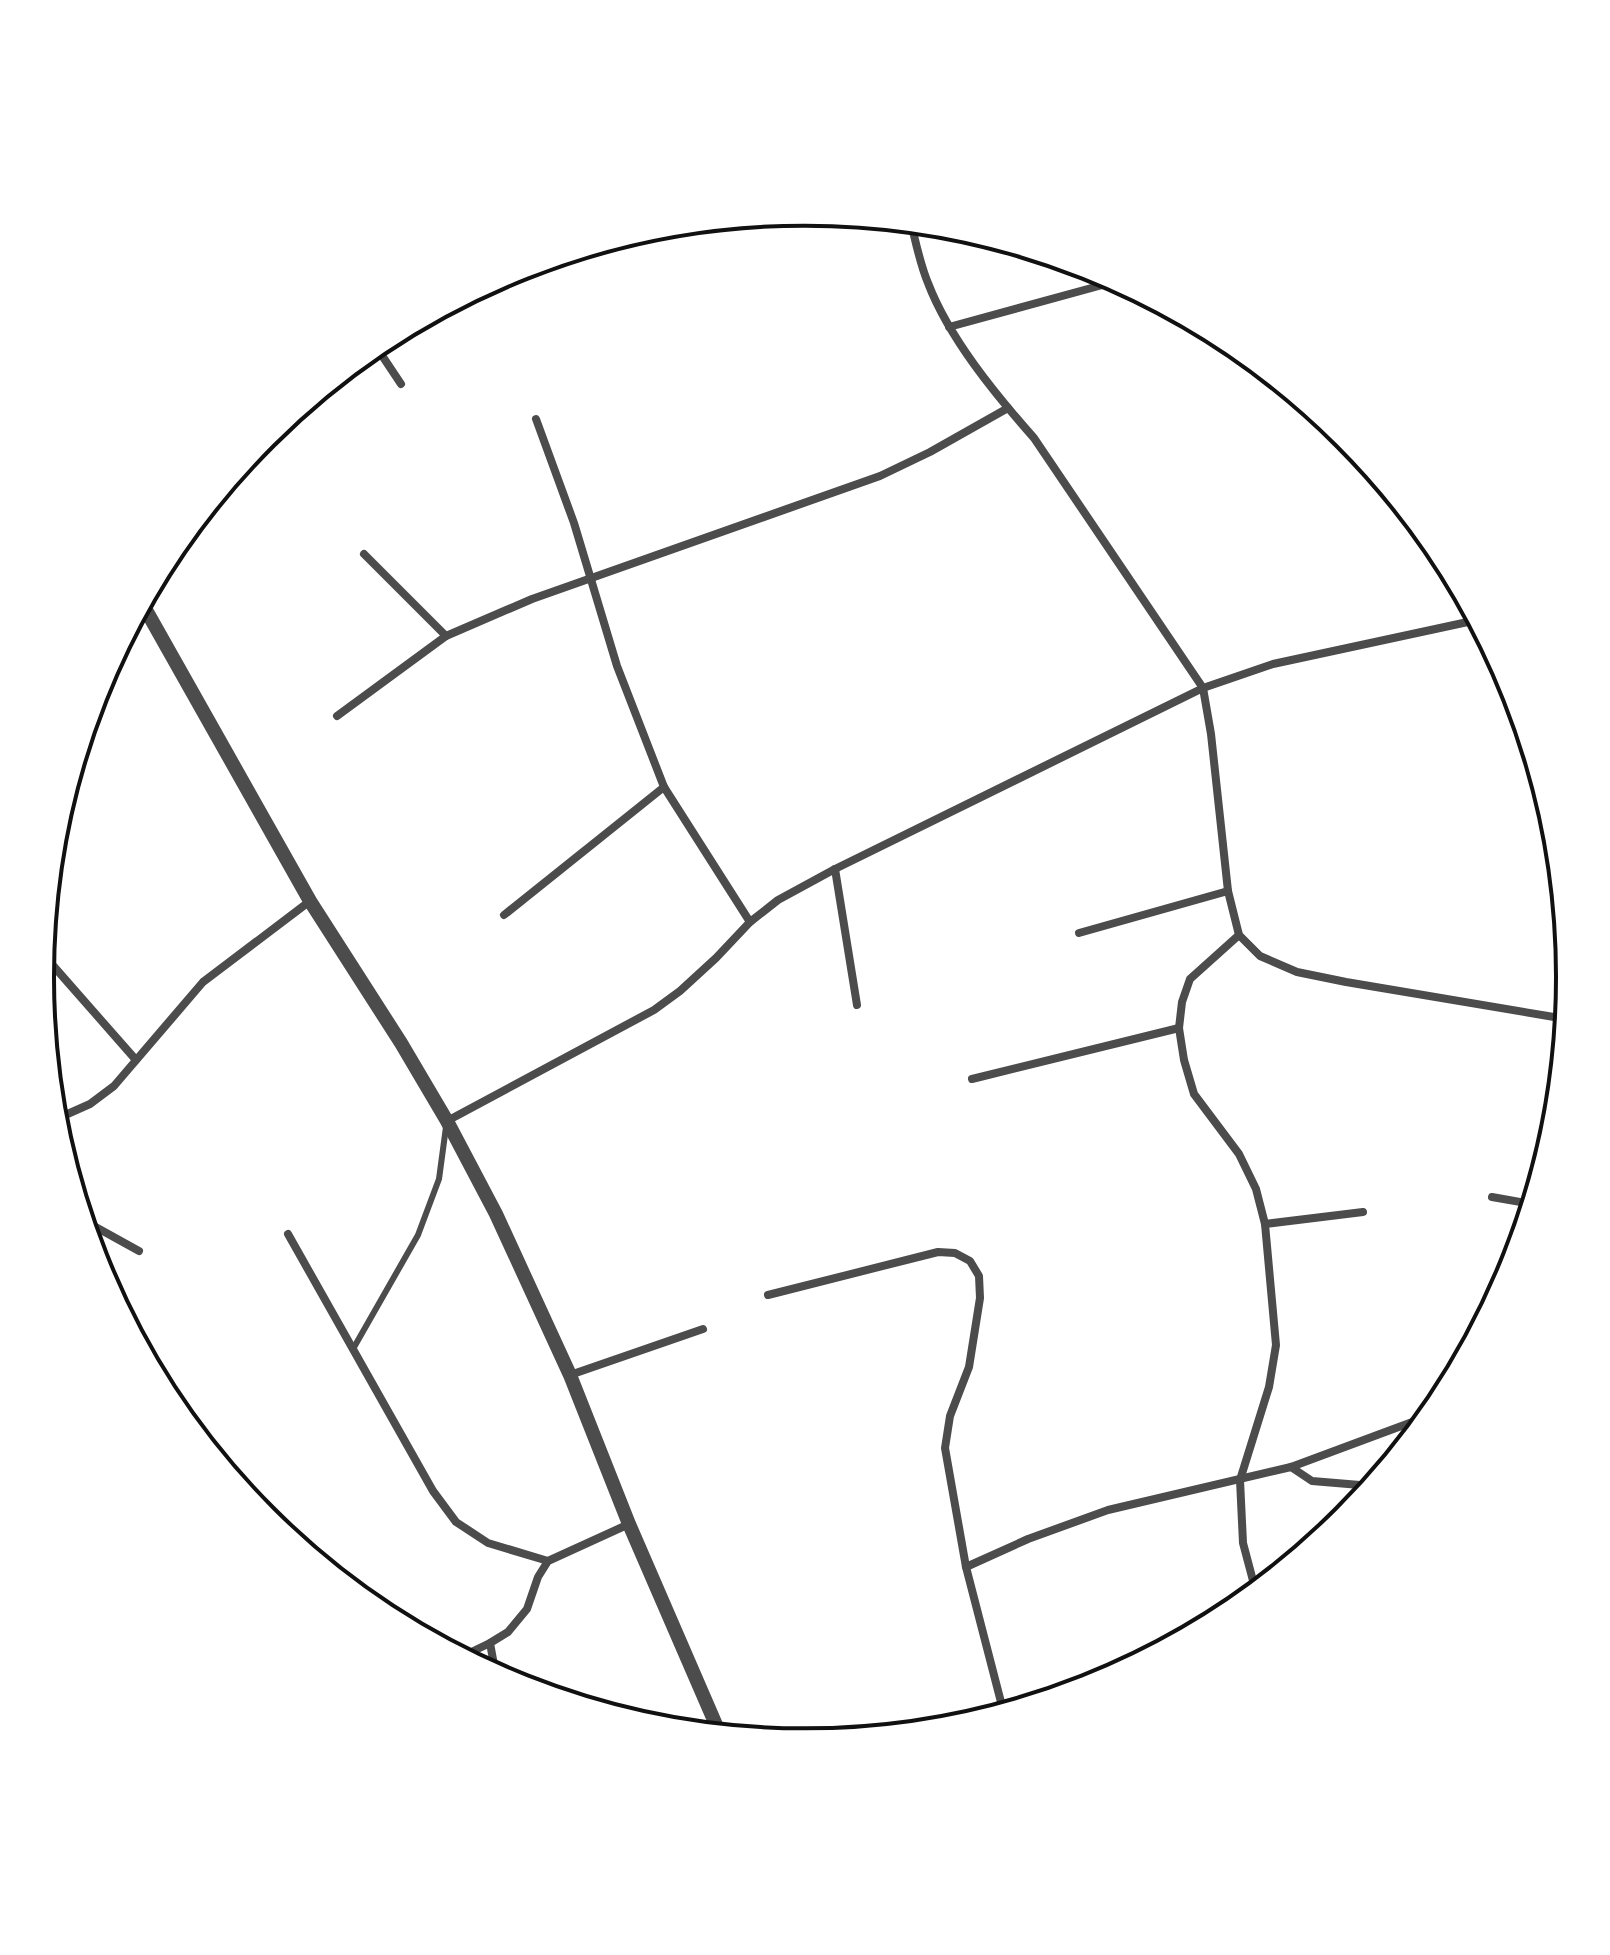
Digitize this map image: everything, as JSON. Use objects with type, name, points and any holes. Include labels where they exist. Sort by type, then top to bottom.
[{"type":"street","points":[[914,235],[928,285],[949,327],[1008,408],[1034,438],[1203,688],[1228,891],[1239,935],[1260,956],[1297,972],[1554,1017]]},
{"type":"street","points":[[949,327],[1097,286]]},
{"type":"street","points":[[383,357],[401,384]]},
{"type":"street","points":[[337,716],[446,636],[532,599],[880,476],[1008,408]]},
{"type":"street","points":[[536,419],[574,523],[617,666],[664,787],[750,922]]},
{"type":"street","points":[[364,554],[446,636]]},
{"type":"street","points":[[148,614],[310,901],[447,1121],[496,1214],[570,1375],[629,1524],[715,1723]]},
{"type":"street","points":[[447,1121],[654,1010],[778,900],[1203,688],[1273,664],[1466,622]]},
{"type":"street","points":[[504,915],[664,787]]},
{"type":"street","points":[[835,869],[857,1005]]},
{"type":"street","points":[[1079,933],[1228,891]]},
{"type":"street","points":[[66,1114],[90,1104],[114,1086],[203,982],[310,901]]},
{"type":"street","points":[[1239,935],[1190,979],[1182,1002],[1179,1028],[1194,1094],[1239,1154],[1256,1189],[1265,1224],[1276,1345],[1269,1387],[1240,1480],[1243,1543],[1253,1580]]},
{"type":"street","points":[[54,967],[136,1060]]},
{"type":"street","points":[[972,1079],[1179,1028]]},
{"type":"street","points":[[1492,1197],[1521,1202]]},
{"type":"street","points":[[1265,1224],[1363,1212]]},
{"type":"street","points":[[97,1228],[139,1251]]},
{"type":"street","points":[[288,1234],[433,1491],[456,1522],[488,1543],[548,1561]]},
{"type":"street","points":[[768,1295],[938,1252],[955,1253],[970,1261],[979,1276],[980,1298],[969,1367],[950,1416],[945,1448],[966,1567],[1004,1702]]},
{"type":"street","points":[[570,1375],[703,1329]]},
{"type":"street","points":[[966,1567],[1028,1539],[1108,1510],[1291,1467],[1409,1423]]},
{"type":"street","points":[[1291,1467],[1312,1481],[1359,1485]]},
{"type":"street","points":[[473,1651],[508,1632],[527,1609],[538,1577],[548,1561],[629,1524]]},
{"type":"street","points":[[490,1643],[493,1660]]},
{"type":"lane","points":[[353,1349],[418,1235],[439,1179],[447,1121]]}]
